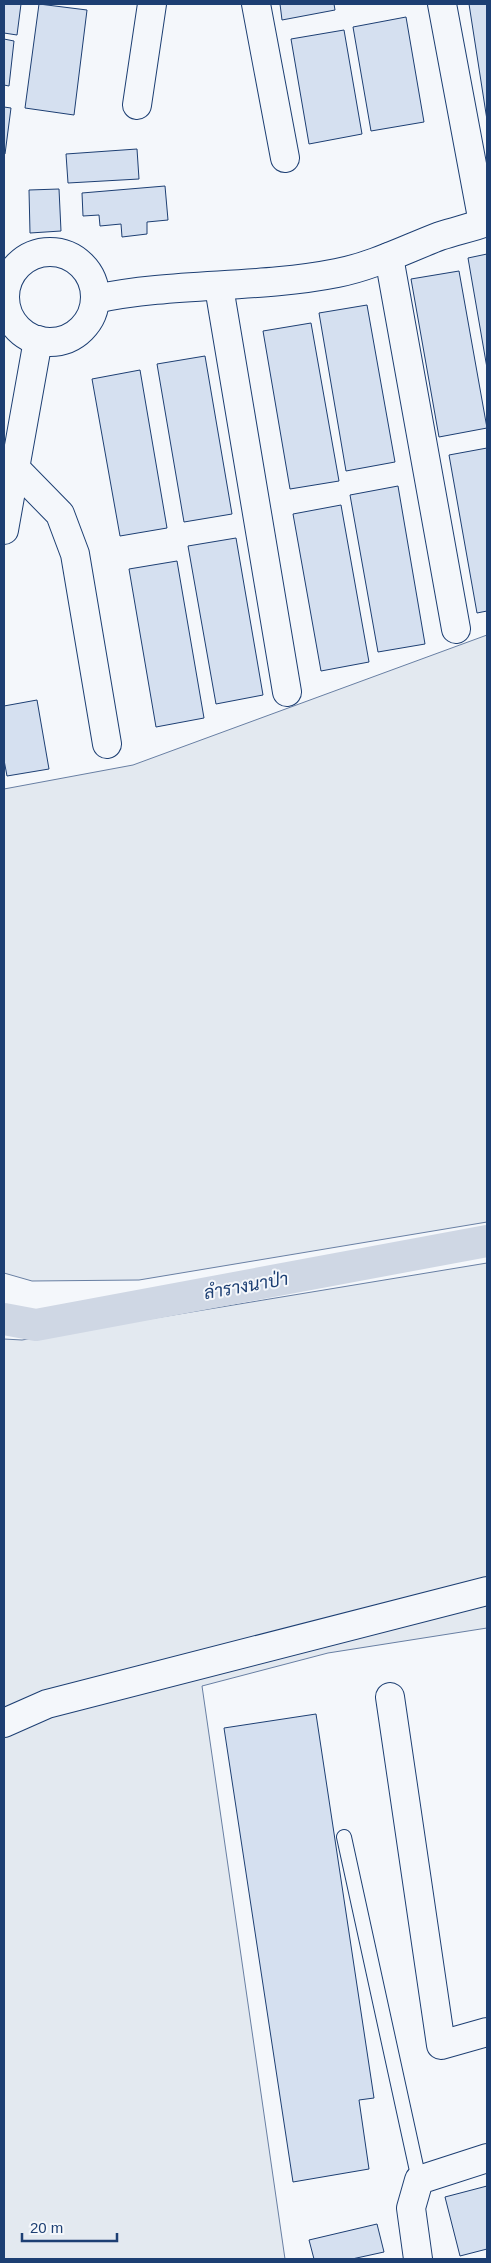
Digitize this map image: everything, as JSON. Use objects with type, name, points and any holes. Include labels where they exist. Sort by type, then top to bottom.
[{"type":"street","points":[[138,105],[152,4]]},
{"type":"street","points":[[256,4],[285,158]]},
{"type":"street","points":[[95,299],[120,294],[219,287],[337,273],[389,257],[441,236],[485,222],[442,4]]},
{"type":"street","points":[[50,252],[64,254],[77,260],[87,271],[93,284],[95,299],[92,313],[85,325],[74,336],[60,341],[38,340],[30,338],[18,329],[9,317],[5,303],[6,287],[12,273],[21,262],[35,254],[50,252]]},
{"type":"street","points":[[389,257],[456,629]]},
{"type":"street","points":[[219,287],[287,692]]},
{"type":"street","points":[[4,530],[38,340]]},
{"type":"street","points":[[15,468],[60,514],[75,554],[107,744]]},
{"type":"street","points":[[4,1723],[47,1704],[487,1591]]},
{"type":"street","points":[[390,1697],[441,2045],[487,2032]]},
{"type":"street","points":[[418,2259],[411,2208],[419,2180],[487,2158]]},
{"type":"lane","points":[[344,1838],[419,2180]]},
{"type":"shaded area","points":[[487,635],[487,1222],[139,1280],[32,1281],[4,1273],[4,789],[133,765]]},
{"type":"shaded area","points":[[487,1263],[487,1628],[328,1653],[202,1686],[285,2259],[4,2259],[4,1339],[22,1340]]},
{"type":"building","points":[[4,4],[21,4],[17,35],[4,33]]},
{"type":"building","points":[[39,4],[87,10],[74,115],[25,108]]},
{"type":"building","points":[[280,4],[334,4],[335,10],[282,20]]},
{"type":"building","points":[[469,4],[487,4],[487,120]]},
{"type":"building","points":[[406,17],[424,122],[371,131],[353,27]]},
{"type":"building","points":[[344,30],[362,134],[309,144],[291,39]]},
{"type":"building","points":[[4,39],[14,41],[9,86],[4,85]]},
{"type":"building","points":[[4,107],[11,108],[5,154],[4,153]]},
{"type":"building","points":[[137,149],[139,179],[68,183],[66,154]]},
{"type":"building","points":[[165,186],[168,220],[147,222],[147,234],[122,237],[121,224],[100,226],[99,215],[83,216],[82,193]]},
{"type":"building","points":[[59,189],[61,231],[30,233],[29,190]]},
{"type":"building","points":[[487,254],[487,368],[468,258]]},
{"type":"building","points":[[459,271],[487,428],[439,437],[411,279]]},
{"type":"building","points":[[367,305],[395,462],[346,471],[319,313]]},
{"type":"building","points":[[311,323],[339,481],[290,489],[263,331]]},
{"type":"building","points":[[205,356],[232,514],[184,522],[157,364]]},
{"type":"building","points":[[140,370],[167,528],[120,536],[92,379]]},
{"type":"building","points":[[487,448],[487,611],[477,613],[449,455]]},
{"type":"building","points":[[398,486],[425,644],[378,652],[350,495]]},
{"type":"building","points":[[341,505],[369,662],[321,671],[293,514]]},
{"type":"building","points":[[236,538],[263,695],[216,704],[188,546]]},
{"type":"building","points":[[177,561],[204,718],[156,727],[129,569]]},
{"type":"building","points":[[37,700],[49,769],[7,776],[4,760],[4,706]]},
{"type":"building","points":[[316,1714],[374,2098],[359,2100],[369,2169],[293,2182],[224,1728]]},
{"type":"building","points":[[487,2186],[487,2249],[460,2256],[445,2197]]},
{"type":"building","points":[[377,2224],[384,2252],[352,2259],[314,2259],[309,2240]]},
{"type":"waterway","name":"ลำรางนาป่า","points":[[4,1319],[36,1325],[487,1241]]}]
